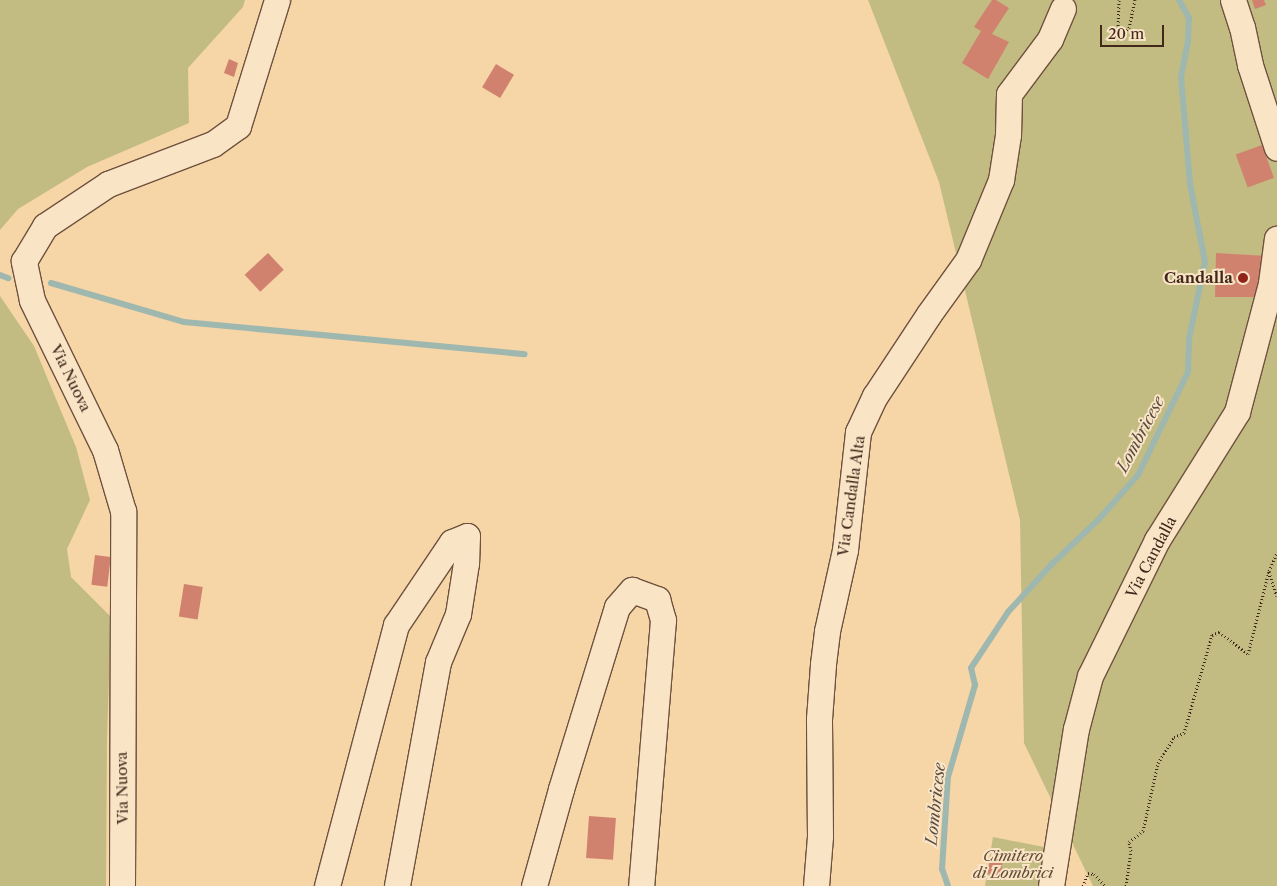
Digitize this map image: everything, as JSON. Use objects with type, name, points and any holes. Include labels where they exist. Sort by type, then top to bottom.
[{"type":"street","name":"Via Nuova","points":[[122,886],[123,511],[105,450],[32,300],[24,261],[45,226],[108,184],[213,144],[238,126],[276,0]]},
{"type":"street","points":[[1233,0],[1242,27],[1250,66],[1277,148]]},
{"type":"street","name":"Via Candalla Alta","points":[[816,886],[820,836],[819,719],[823,664],[827,631],[845,550],[858,432],[875,396],[929,314],[968,260],[1001,180],[1008,135],[1009,94],[1050,39],[1063,8]]},
{"type":"street","name":"Via Candalla","points":[[1051,886],[1076,729],[1090,676],[1157,540],[1237,412],[1271,282],[1277,238]]},
{"type":"street","points":[[327,886],[396,625],[452,542],[467,536],[466,563],[458,614],[438,662],[397,886]]},
{"type":"street","points":[[534,886],[561,789],[617,607],[632,590],[657,599],[663,620],[641,886]]},
{"type":"path","points":[[1119,0],[1118,28],[1122,35],[1129,28],[1135,0]]},
{"type":"path","points":[[1126,886],[1131,851],[1129,842],[1144,831],[1158,763],[1174,737],[1184,733],[1212,634],[1219,632],[1248,654],[1269,571],[1277,553]]},
{"type":"path","points":[[1269,571],[1277,596]]},
{"type":"path","points":[[1083,886],[1088,873],[1094,874],[1105,886]]},
{"type":"green space","points":[[0,0],[245,0],[243,7],[188,68],[189,123],[87,167],[18,209],[0,230]]},
{"type":"green space","points":[[868,0],[1277,0],[1277,886],[1093,886],[1024,743],[1020,520],[939,182]]},
{"type":"green space","points":[[0,296],[34,346],[76,447],[90,500],[67,549],[71,577],[111,617],[107,738],[106,886],[0,886]]},
{"type":"green space","name":"Cimitero di Lombrici","points":[[993,837],[1044,847],[1038,886],[985,886]]},
{"type":"building","points":[[992,0],[996,0],[1009,8],[992,34],[1009,42],[988,79],[962,63],[981,31],[974,27]]},
{"type":"building","points":[[1252,0],[1264,0],[1266,5],[1255,9]]},
{"type":"building","points":[[229,59],[238,63],[234,77],[224,73]]},
{"type":"building","points":[[496,64],[514,75],[500,98],[482,87]]},
{"type":"building","points":[[1262,145],[1274,178],[1248,187],[1236,155]]},
{"type":"building","points":[[268,253],[284,270],[260,292],[245,275]]},
{"type":"building","points":[[1216,253],[1267,256],[1262,297],[1215,297]]},
{"type":"building","points":[[95,555],[111,557],[107,587],[91,585]]},
{"type":"building","points":[[184,584],[203,587],[198,620],[179,617]]},
{"type":"building","points":[[589,816],[616,818],[613,860],[586,858]]},
{"type":"building","points":[[990,859],[1003,861],[1000,876],[988,874]]},
{"type":"waterway","name":"Lombricese","points":[[948,886],[942,869],[948,777],[975,685],[971,668],[1008,612],[1051,565],[1099,519],[1138,475],[1188,372],[1189,339],[1205,262],[1190,184],[1181,77],[1188,42],[1189,18],[1179,0]]},
{"type":"waterway","points":[[0,275],[8,278]]},
{"type":"waterway","points":[[51,283],[184,322],[525,354]]},
{"type":"place","name":"Candalla","points":[[1243,278]]}]
